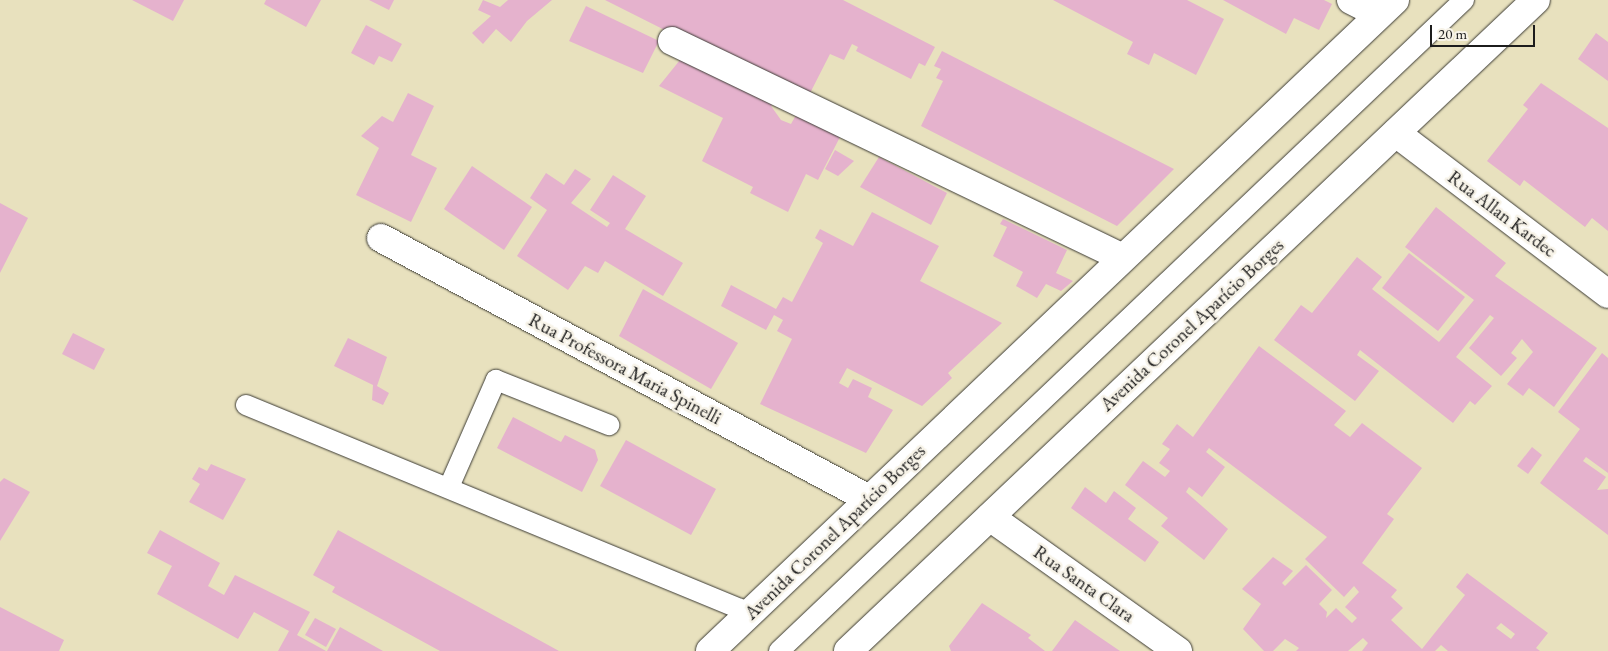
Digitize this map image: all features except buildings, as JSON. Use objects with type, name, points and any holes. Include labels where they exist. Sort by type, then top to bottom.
[{"type":"main road","points":[[1351,0],[1387,7]]},
{"type":"main road","name":"Avenida Coronel Aparício Borges","points":[[848,651],[1536,0]]},
{"type":"main road","name":"Avenida Coronel Aparício Borges","points":[[710,651],[1387,7]]},
{"type":"main road","points":[[672,41],[1123,258]]},
{"type":"main road","name":"Rua Allan Kardec","points":[[1396,133],[1608,294]]},
{"type":"main road","name":"Rua Professora Maria Spinelli","points":[[381,238],[870,499]]},
{"type":"main road","name":"Rua Santa Clara","points":[[990,517],[1178,651]]},
{"type":"lane","points":[[779,651],[1464,0]]},
{"type":"lane","points":[[449,486],[496,380],[609,425]]},
{"type":"lane","points":[[246,405],[449,486],[750,613]]}]
